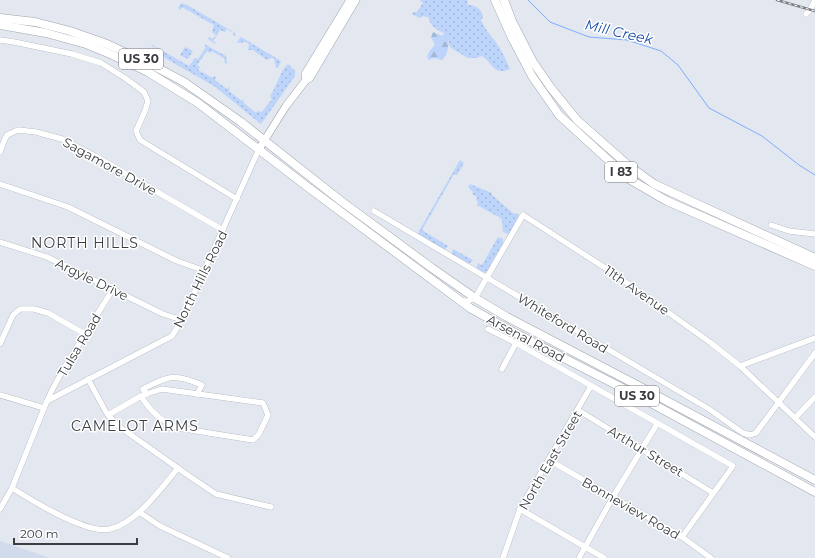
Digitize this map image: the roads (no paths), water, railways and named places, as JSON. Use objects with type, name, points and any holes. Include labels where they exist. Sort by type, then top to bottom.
[{"type":"highway","name":"I 83","points":[[495,0],[512,38],[532,76],[559,115],[629,179],[667,201],[815,266]]},
{"type":"highway","name":"I 83","points":[[504,0],[512,21],[533,62],[551,88],[577,120],[629,166],[654,184],[815,258]]},
{"type":"highway","name":"US 30","points":[[0,17],[35,22],[70,31],[107,44],[184,82],[264,140]]},
{"type":"highway","name":"US 30","points":[[0,26],[46,33],[86,44],[129,62],[198,103],[259,149]]},
{"type":"highway","name":"Arsenal Road","points":[[264,140],[341,201],[475,298],[507,317],[815,480]]},
{"type":"highway","name":"Arsenal Road","points":[[259,149],[460,301],[507,329],[638,396],[815,492]]},
{"type":"main road","name":"North Hills Road","points":[[306,80],[305,74],[350,0]]},
{"type":"main road","name":"North Hills Road","points":[[259,149],[286,106],[306,80],[310,78],[356,0]]},
{"type":"street","points":[[806,14],[810,10],[815,0]]},
{"type":"street","points":[[0,40],[72,54],[101,64],[125,78],[144,92],[148,101],[136,131],[140,140],[236,199]]},
{"type":"street","name":"Sagamore Drive","points":[[0,152],[7,135],[18,130],[36,132],[62,139],[95,156],[223,230]]},
{"type":"street","name":"North Hills Road","points":[[47,401],[172,336],[182,320],[205,271],[259,149]]},
{"type":"street","points":[[0,184],[68,207],[177,261],[205,271]]},
{"type":"street","name":"Whiteford Road","points":[[374,211],[709,409],[743,433],[750,435],[756,433],[779,402]]},
{"type":"street","name":"11th Avenue","points":[[475,298],[523,215],[650,299],[711,343],[740,366],[796,417],[815,437]]},
{"type":"street","points":[[771,224],[789,231],[815,234]]},
{"type":"street","name":"Argyle Drive","points":[[0,242],[47,257],[163,314],[182,320]]},
{"type":"street","name":"Tulsa Road","points":[[47,401],[54,386],[113,289]]},
{"type":"street","points":[[460,301],[468,301],[475,298]]},
{"type":"street","points":[[0,344],[13,315],[20,309],[34,309],[48,313],[85,334]]},
{"type":"street","points":[[488,329],[516,343],[733,466],[682,537]]},
{"type":"street","points":[[740,366],[815,338]]},
{"type":"street","points":[[502,369],[516,343]]},
{"type":"street","points":[[779,402],[815,353]]},
{"type":"street","points":[[108,415],[144,395],[162,389],[197,394],[263,403],[267,410],[268,419],[260,434],[253,440],[180,429],[170,426],[149,409],[144,395],[143,389],[160,380],[173,376],[202,385],[197,394]]},
{"type":"street","points":[[88,379],[108,415],[117,425],[178,468],[216,494],[271,507]]},
{"type":"street","name":"North East Street","points":[[503,558],[520,509],[591,386]]},
{"type":"street","points":[[0,395],[44,408]]},
{"type":"street","points":[[796,417],[815,397]]},
{"type":"street","points":[[0,509],[12,488],[47,401]]},
{"type":"street","name":"Arthur Street","points":[[578,410],[714,493]]},
{"type":"street","points":[[579,558],[613,497],[657,424]]},
{"type":"street","name":"Bonneview Road","points":[[549,460],[682,537],[711,558]]},
{"type":"street","points":[[12,488],[31,500],[72,521],[98,530],[110,529],[127,521],[139,512],[178,468]]},
{"type":"street","points":[[520,509],[604,558]]},
{"type":"street","points":[[139,512],[160,526],[228,558]]},
{"type":"waterway","name":"Mill Creek","points":[[528,0],[550,22],[589,37],[627,40],[661,51],[678,65],[709,108],[762,136],[799,165],[815,175]]},
{"type":"railway","points":[[777,0],[815,11]]},
{"type":"district","name":"NORTH HILLS","points":[[85,243]]},
{"type":"district","name":"CAMELOT ARMS","points":[[135,426]]}]
